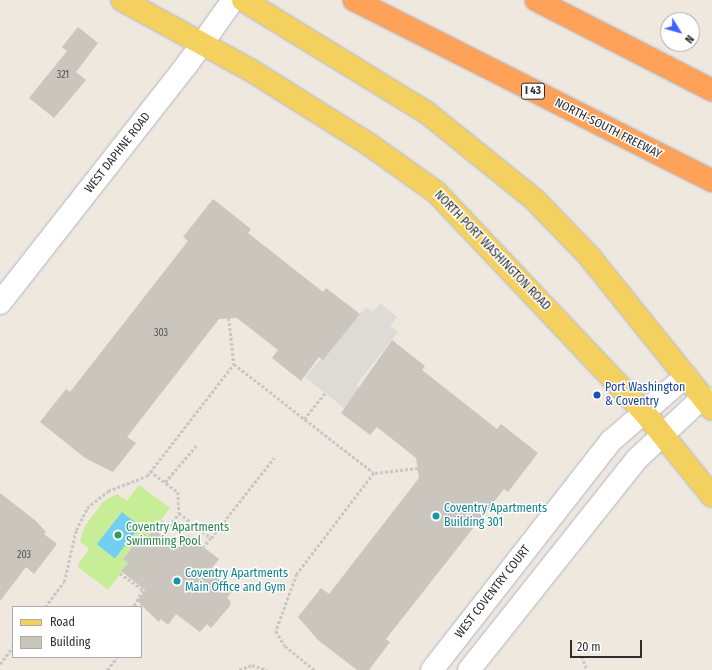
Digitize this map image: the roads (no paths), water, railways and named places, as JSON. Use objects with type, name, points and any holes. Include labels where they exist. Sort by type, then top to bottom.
[{"type":"highway","name":"NORTH-SOUTH FREEWAY","points":[[354,0],[712,181]]},
{"type":"highway","points":[[536,0],[712,90]]},
{"type":"main road","name":"NORTH PORT WASHINGTON ROAD","points":[[122,0],[203,44],[366,143],[436,192],[644,412],[712,496]]},
{"type":"main road","points":[[243,0],[426,112],[534,199],[589,256],[707,403]]},
{"type":"street","name":"WEST DAPHNE ROAD","points":[[4,292],[203,44],[233,0]]},
{"type":"street","name":"WEST COVENTRY COURT","points":[[432,670],[611,441],[686,376]]},
{"type":"street","points":[[469,670],[637,459],[663,436],[707,403]]},
{"type":"water","name":"Coventry Apartments Swimming Pool","points":[[122,512],[140,526],[115,558],[97,544]]},
{"type":"place","name":"Port Washington & Coventry","points":[[597,395]]},
{"type":"place","name":"Coventry Apartments Building 301","points":[[436,516]]},
{"type":"place","name":"Coventry Apartments Swimming Pool","points":[[118,535]]},
{"type":"place","name":"Coventry Apartments Main Office and Gym","points":[[177,581]]}]
